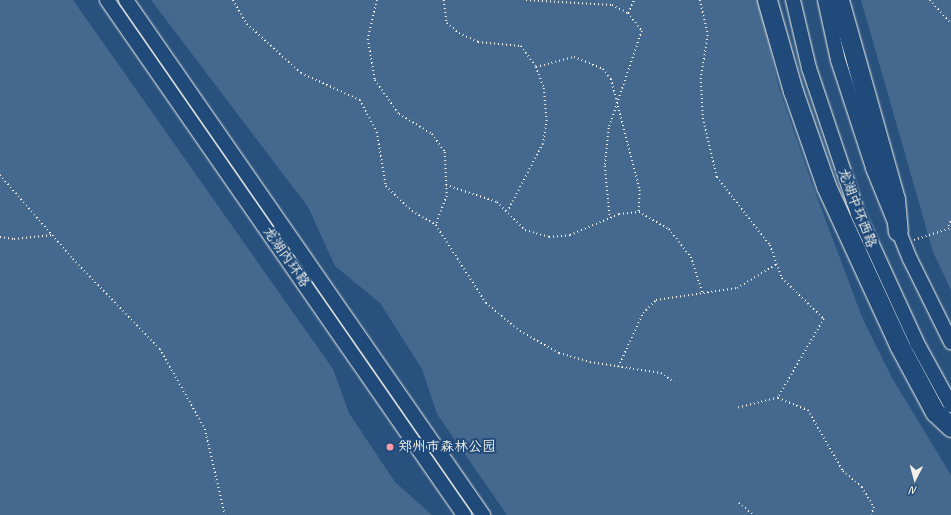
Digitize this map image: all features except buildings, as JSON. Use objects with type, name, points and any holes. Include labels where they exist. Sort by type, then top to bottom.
[{"type":"highway","points":[[767,0],[793,91],[826,186],[899,345],[935,412],[951,427]]},
{"type":"highway","points":[[838,0],[895,200],[901,238]]},
{"type":"main road","name":"龙湖内环路","points":[[107,0],[464,515]]},
{"type":"main road","name":"龙湖内环路","points":[[126,0],[483,515]]},
{"type":"main road","name":"龙湖中环西路","points":[[794,0],[809,68],[858,214],[917,344],[951,405]]},
{"type":"main road","name":"龙湖中环西路","points":[[824,0],[838,60],[873,168],[901,238],[951,342]]},
{"type":"path","points":[[234,0],[247,24],[301,73],[360,100],[377,132],[386,186],[412,211],[436,225],[486,304],[520,331],[559,353],[618,367],[661,373],[674,382]]},
{"type":"path","points":[[377,0],[368,39],[375,80],[399,114],[432,134],[445,152],[447,196],[436,225]]},
{"type":"path","points":[[444,0],[447,23],[459,34],[478,42],[521,46],[536,67],[544,88],[547,120],[543,144],[508,211]]},
{"type":"path","points":[[527,0],[612,5],[628,13],[642,31],[608,128],[605,166],[610,218]]},
{"type":"path","points":[[628,13],[634,0]]},
{"type":"path","points":[[700,0],[708,34],[700,78],[703,118],[717,177],[770,245],[782,278],[824,319],[778,398]]},
{"type":"path","points":[[930,0],[951,24]]},
{"type":"path","points":[[536,67],[574,57],[589,62],[611,79],[618,100],[640,190],[639,212]]},
{"type":"path","points":[[0,175],[52,235],[160,349],[205,429],[225,515]]},
{"type":"path","points":[[446,185],[497,202],[508,211],[525,230],[548,237],[570,234],[610,218],[639,212],[669,229],[691,257],[703,294]]},
{"type":"path","points":[[948,226],[951,220]]},
{"type":"path","points":[[901,238],[948,226],[951,228]]},
{"type":"path","points":[[0,237],[14,239],[52,235]]},
{"type":"path","points":[[618,367],[643,312],[656,300],[737,288],[777,264]]},
{"type":"path","points":[[738,408],[778,398],[808,410],[843,471],[862,487],[874,507],[872,515]]},
{"type":"path","points":[[739,503],[754,515]]},
{"type":"shaded area","points":[[0,0],[73,0],[333,369],[349,413],[395,482],[432,515],[0,515]]},
{"type":"shaded area","points":[[151,0],[760,0],[778,85],[811,181],[862,317],[892,378],[951,475],[951,515],[507,515],[437,414],[422,369],[380,303],[335,266],[308,207]]},
{"type":"shaded area","points":[[861,0],[951,0],[951,290],[933,252]]},
{"type":"place","name":"郑州市森林公园","points":[[390,447]]}]
